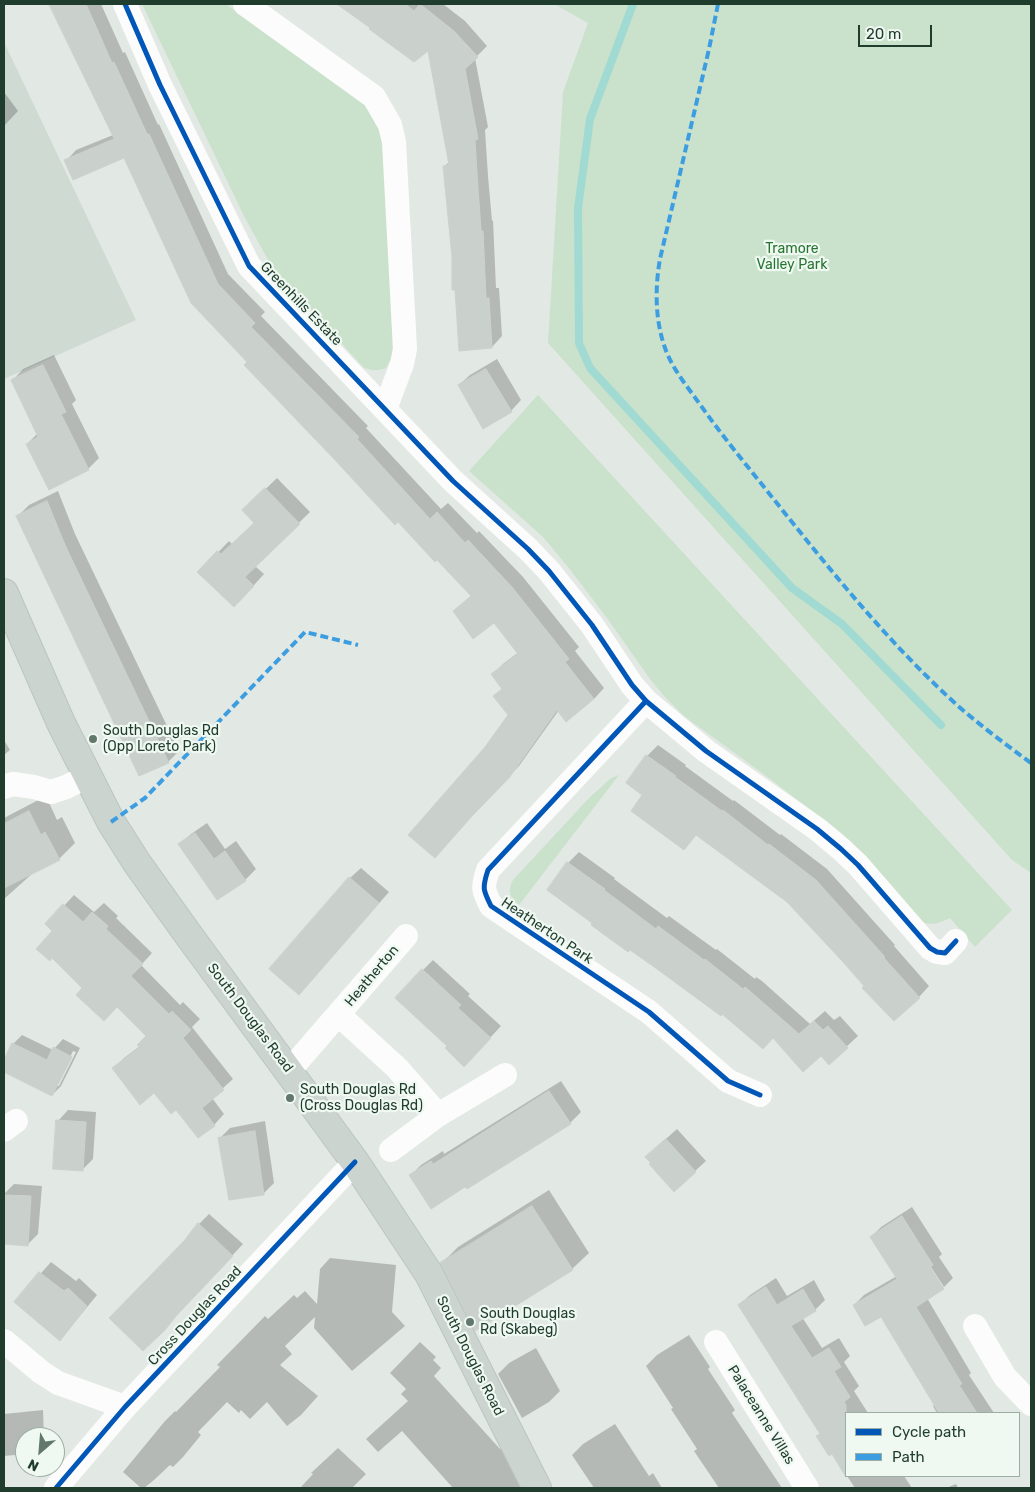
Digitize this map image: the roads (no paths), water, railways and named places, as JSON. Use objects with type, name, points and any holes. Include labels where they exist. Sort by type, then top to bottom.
[{"type":"main road","name":"South Douglas Road","points":[[4,593],[10,627],[111,822],[232,995],[355,1162],[429,1274],[537,1488]]},
{"type":"street","name":"Greenhills Estate","points":[[125,4],[160,85],[249,266],[453,481],[528,549],[549,571],[592,625],[632,685],[646,701]]},
{"type":"street","points":[[245,4],[374,98],[390,124],[394,142],[404,349],[402,364],[385,408]]},
{"type":"street","points":[[646,701],[706,751],[817,829],[840,849],[858,865],[930,948],[945,954],[956,942]]},
{"type":"street","name":"Heatherton Park","points":[[646,701],[488,870],[484,882],[484,891],[491,906],[648,1012],[728,1081],[760,1096]]},
{"type":"street","points":[[4,787],[13,784],[51,792],[88,776]]},
{"type":"street","name":"Heatherton","points":[[289,1071],[406,936]]},
{"type":"street","name":"Heatherton","points":[[338,1015],[397,1068],[438,1115]]},
{"type":"street","points":[[390,1150],[438,1115],[505,1075]]},
{"type":"street","name":"Cross Douglas Road","points":[[56,1488],[125,1406],[355,1162]]},
{"type":"street","points":[[974,1326],[1005,1377],[1031,1404]]},
{"type":"street","points":[[4,1340],[41,1372],[58,1383],[125,1406]]},
{"type":"street","name":"Palaceanne Villas","points":[[716,1342],[807,1488]]},
{"type":"waterway","points":[[633,4],[590,119],[578,208],[579,343],[590,368],[792,588],[842,624],[941,725]]},
{"type":"place","name":"South Douglas Rd (Opp Loreto Park)","points":[[93,739]]},
{"type":"place","name":"South Douglas Rd (Cross Douglas Rd)","points":[[290,1098]]},
{"type":"place","name":"South Douglas Rd (Skabeg)","points":[[470,1322]]},
{"type":"park label","name":"Tramore Valley Park","points":[[792,258]]}]
